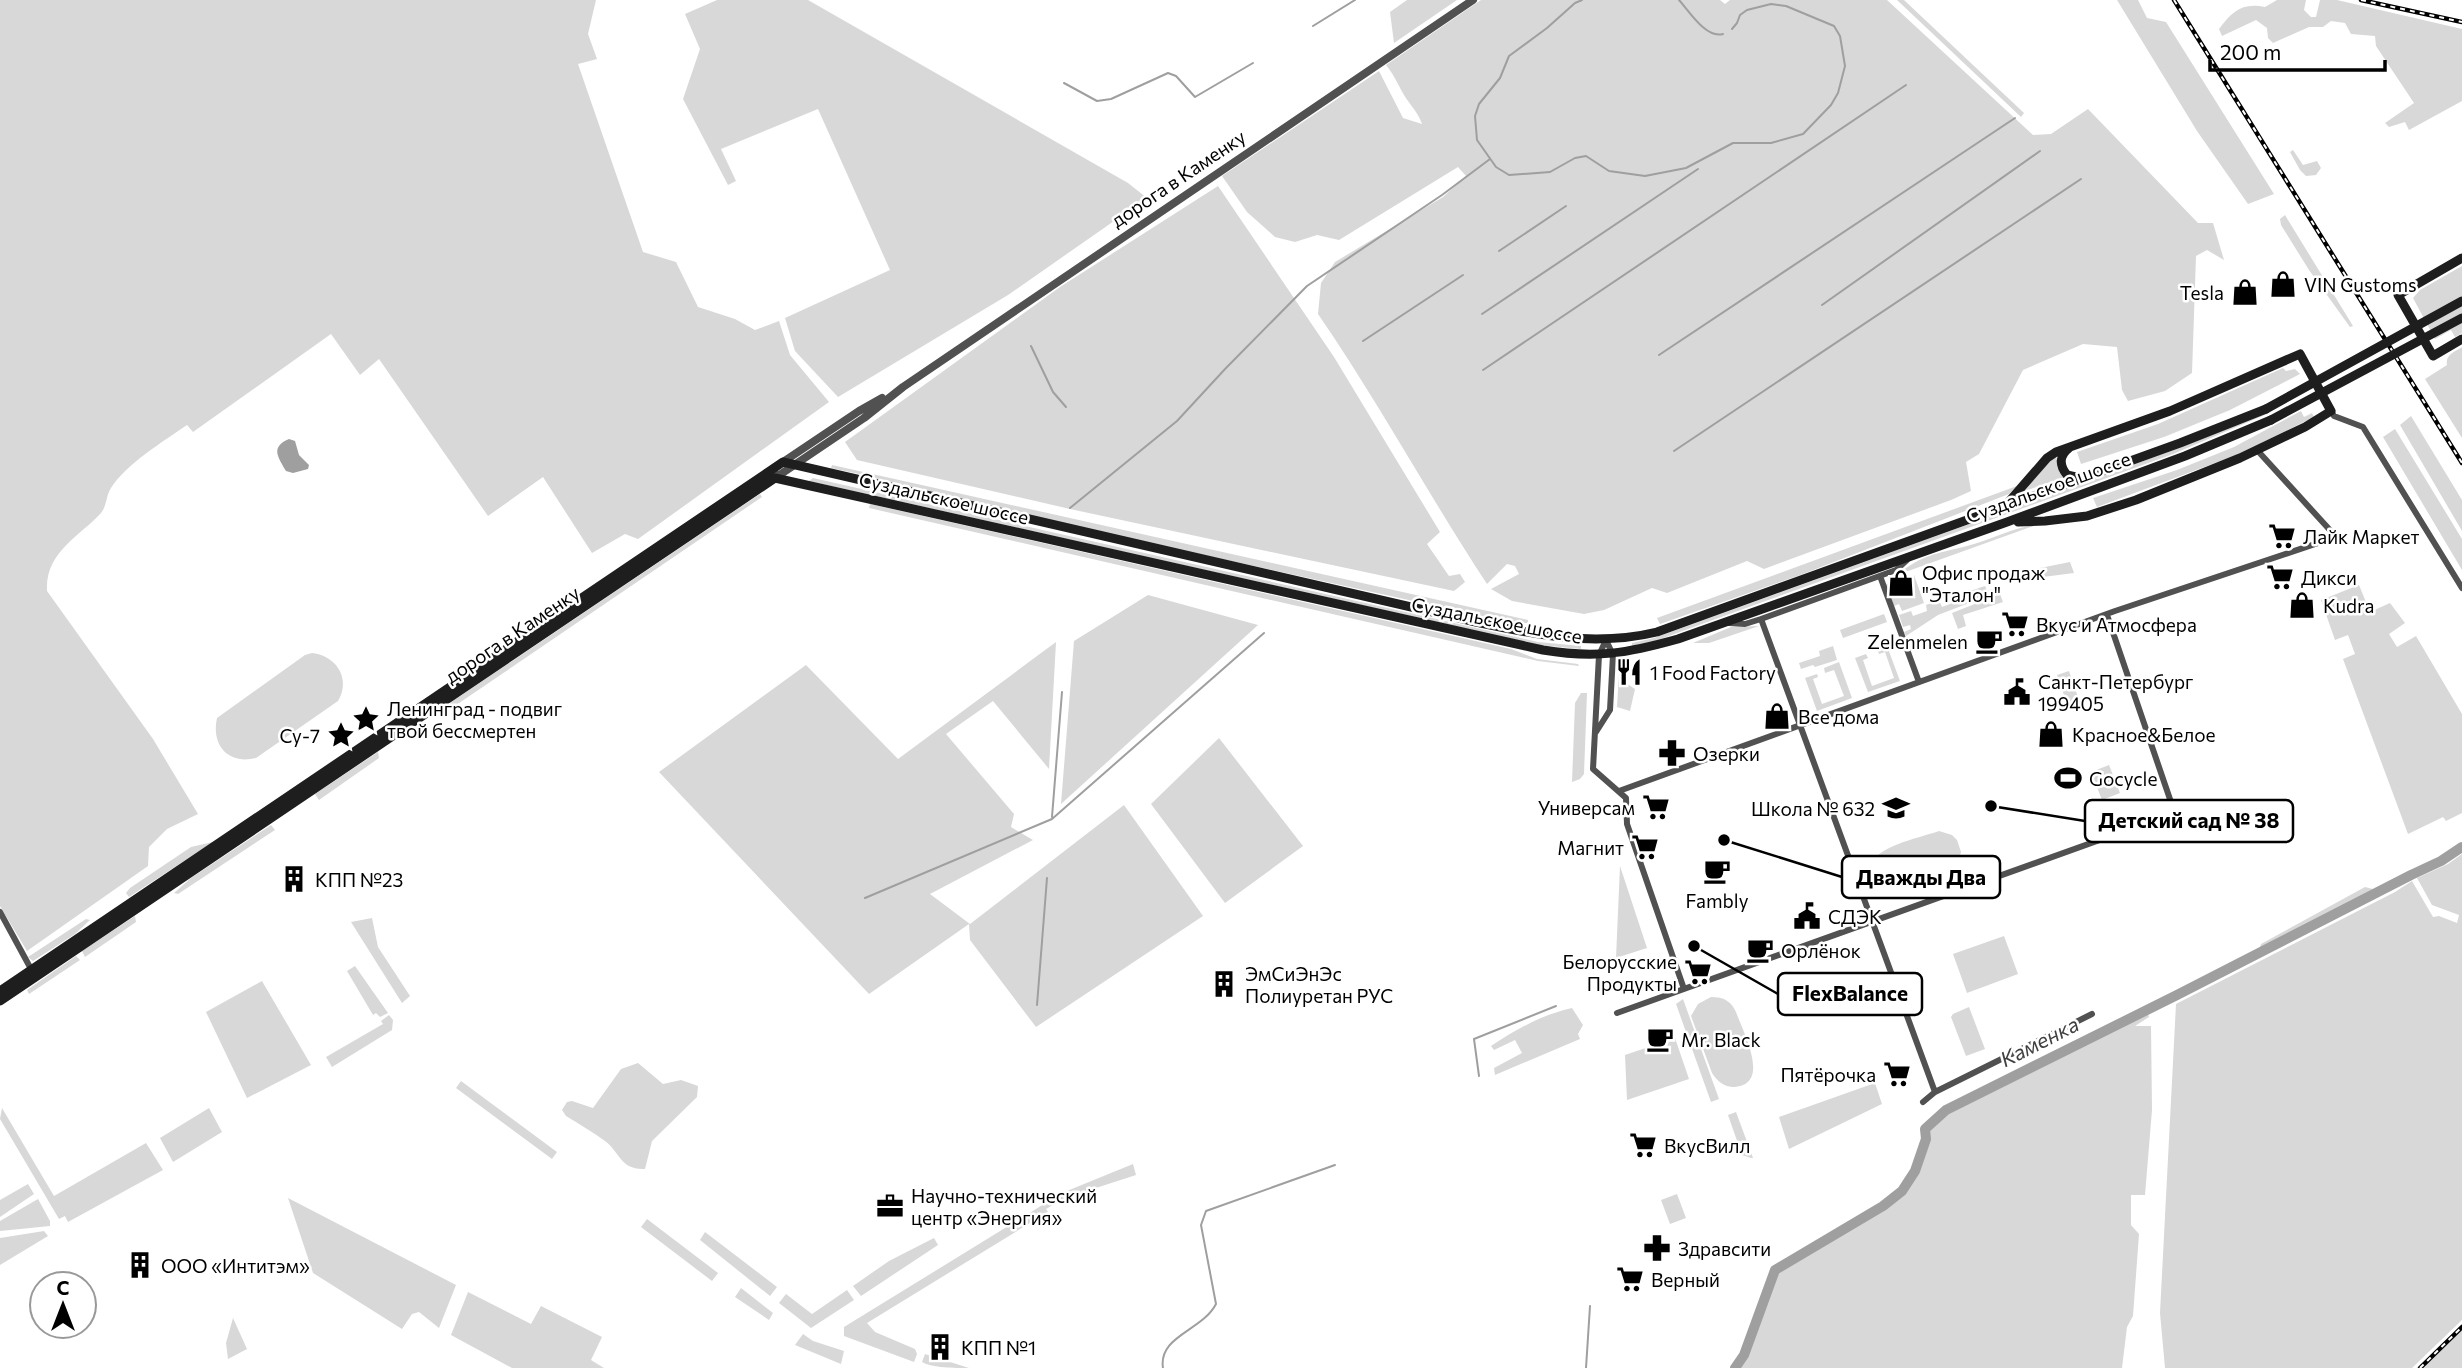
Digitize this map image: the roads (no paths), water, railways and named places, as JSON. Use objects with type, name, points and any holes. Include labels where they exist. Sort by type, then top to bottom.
[{"type":"main road","points":[[2462,258],[2398,295],[2433,356],[2462,339]]},
{"type":"main road","name":"Суздальское шоссе","points":[[783,462],[1476,622],[1545,636],[1606,640],[1657,632],[2180,443],[2266,409],[2462,301]]},
{"type":"main road","name":"Суздальское шоссе","points":[[775,474],[1543,650],[1613,655],[1678,639],[2185,456],[2271,420],[2462,318]]},
{"type":"main road","points":[[2006,505],[2047,458],[2071,446],[2170,411],[2300,354],[2330,411],[2305,427],[2257,450],[2094,515],[2007,522]]},
{"type":"main road","points":[[2071,446],[2061,457],[2060,464],[2067,475],[2082,478]]},
{"type":"main road","name":"дорога в Каменку","points":[[0,1001],[775,474],[783,462]]},
{"type":"main road","name":"дорога в Каменку","points":[[0,991],[775,474]]},
{"type":"street","name":"дорога в Каменку","points":[[775,474],[795,465],[864,418],[903,387],[1473,0]]},
{"type":"street","name":"дорога в Каменку","points":[[783,462],[859,411],[903,387]]},
{"type":"street","points":[[2330,411],[2334,416],[2363,427],[2462,589]]},
{"type":"street","points":[[1619,791],[2107,615],[2337,538],[2257,450]]},
{"type":"street","points":[[1723,622],[1745,624],[1761,619],[1896,570],[1913,555]]},
{"type":"street","points":[[1880,576],[1919,682]]},
{"type":"street","points":[[1616,1013],[2172,814],[2174,808],[2107,615]]},
{"type":"street","points":[[1761,619],[1935,1092]]},
{"type":"street","points":[[1595,734],[1610,710],[1613,655],[1606,640]]},
{"type":"street","points":[[1606,640],[1599,655],[1593,769],[1626,798],[1627,824],[1684,989]]},
{"type":"street","points":[[0,912],[31,970]]},
{"type":"street","points":[[1923,1102],[1935,1092],[2092,1014]]},
{"type":"waterway","points":[[1313,26],[1355,0]]},
{"type":"waterway","points":[[1582,0],[1509,56],[1500,78],[1479,104],[1475,116],[1477,140],[1496,167],[1509,175],[1550,172],[1575,158],[1586,156],[1609,171],[1645,176],[1686,168],[1733,143],[1771,143],[1803,134],[1831,105],[1838,93],[1845,66],[1840,36],[1834,26],[1786,6],[1771,4],[1747,10],[1740,15],[1732,29]]},
{"type":"waterway","points":[[1679,0],[1704,28],[1723,34]]},
{"type":"waterway","points":[[1064,83],[1097,101],[1111,99],[1168,73],[1176,76],[1195,97],[1253,63]]},
{"type":"waterway","points":[[1483,370],[1906,85]]},
{"type":"waterway","points":[[1659,355],[2015,118]]},
{"type":"waterway","points":[[1822,305],[2040,151]]},
{"type":"waterway","points":[[1070,508],[1177,421],[1307,286],[1442,195],[1490,159]]},
{"type":"waterway","points":[[1482,314],[1698,169]]},
{"type":"waterway","points":[[1674,451],[2081,179]]},
{"type":"waterway","points":[[1499,251],[1566,206]]},
{"type":"waterway","points":[[1363,341],[1463,275]]},
{"type":"waterway","points":[[1031,346],[1053,392],[1066,407]]},
{"type":"waterway","points":[[865,898],[1052,819],[1264,633]]},
{"type":"waterway","points":[[1052,817],[1062,692]]},
{"type":"waterway","name":"Каменка","points":[[1735,1368],[1744,1355],[1775,1270],[1883,1206],[1902,1191],[1915,1171],[1926,1139],[1925,1129],[1946,1110],[2441,861],[2462,847]]},
{"type":"waterway","points":[[1037,1005],[1047,878]]},
{"type":"waterway","points":[[1479,1076],[1474,1039],[1556,1006]]},
{"type":"waterway","points":[[1163,1368],[1163,1357],[1167,1348],[1201,1321],[1216,1304],[1201,1225],[1206,1211],[1335,1165]]},
{"type":"waterway","points":[[1586,1368],[1590,1306]]},
{"type":"railway","points":[[2174,0],[2462,463]]},
{"type":"railway","points":[[2361,0],[2462,22]]},
{"type":"railway","points":[[2420,1368],[2462,1327]]},
{"type":"place","name":"VIN Customs","points":[[2283,284]]},
{"type":"place","name":"Tesla","points":[[2245,292]]},
{"type":"place","name":"Лайк Маркет","points":[[2282,536]]},
{"type":"place","name":"Дикси","points":[[2280,577]]},
{"type":"place","name":"Офис продаж \"Эталон\"","points":[[1901,583]]},
{"type":"place","name":"Kudra","points":[[2302,605]]},
{"type":"place","name":"Вкус и Атмосфера","points":[[2015,624]]},
{"type":"place","name":"Zelenmelen","points":[[1989,641]]},
{"type":"place","name":"1 Food Factory","points":[[1629,672]]},
{"type":"place","name":"Санкт-Петербург 199405","points":[[2017,692]]},
{"type":"place","name":"Все дома","points":[[1777,716]]},
{"type":"place","name":"Ленинград - подвиг твой бессмертен","points":[[366,719]]},
{"type":"place","name":"Красное&Белое","points":[[2051,734]]},
{"type":"place","name":"Су-7","points":[[341,735]]},
{"type":"place","name":"Озерки","points":[[1672,753]]},
{"type":"place","name":"Gocycle","points":[[2068,778]]},
{"type":"place","name":"Детский сад № 38","points":[[1991,806]]},
{"type":"place","name":"Универсам","points":[[1656,807]]},
{"type":"place","name":"Школа № 632","points":[[1896,808]]},
{"type":"place","name":"Дважды Два","points":[[1724,840]]},
{"type":"place","name":"Магнит","points":[[1645,847]]},
{"type":"place","name":"Fambly","points":[[1717,871]]},
{"type":"place","name":"КПП №23","points":[[294,879]]},
{"type":"place","name":"СДЭК","points":[[1807,916]]},
{"type":"place","name":"FlexBalance","points":[[1694,946]]},
{"type":"place","name":"Орлёнок","points":[[1760,950]]},
{"type":"place","name":"Белорусские Продукты","points":[[1698,972]]},
{"type":"place","name":"ЭмСиЭнЭс Полиуретан РУС","points":[[1224,984]]},
{"type":"place","name":"Mr. Black","points":[[1660,1039]]},
{"type":"place","name":"Пятёрочка","points":[[1897,1074]]},
{"type":"place","name":"ВкусВилл","points":[[1643,1145]]},
{"type":"place","name":"Научно-технический центр «Энергия»","points":[[890,1206]]},
{"type":"place","name":"Здравсити","points":[[1657,1248]]},
{"type":"place","name":"ООО «Интитэм»","points":[[140,1265]]},
{"type":"place","name":"Верный","points":[[1630,1279]]},
{"type":"place","name":"КПП №1","points":[[940,1347]]}]
